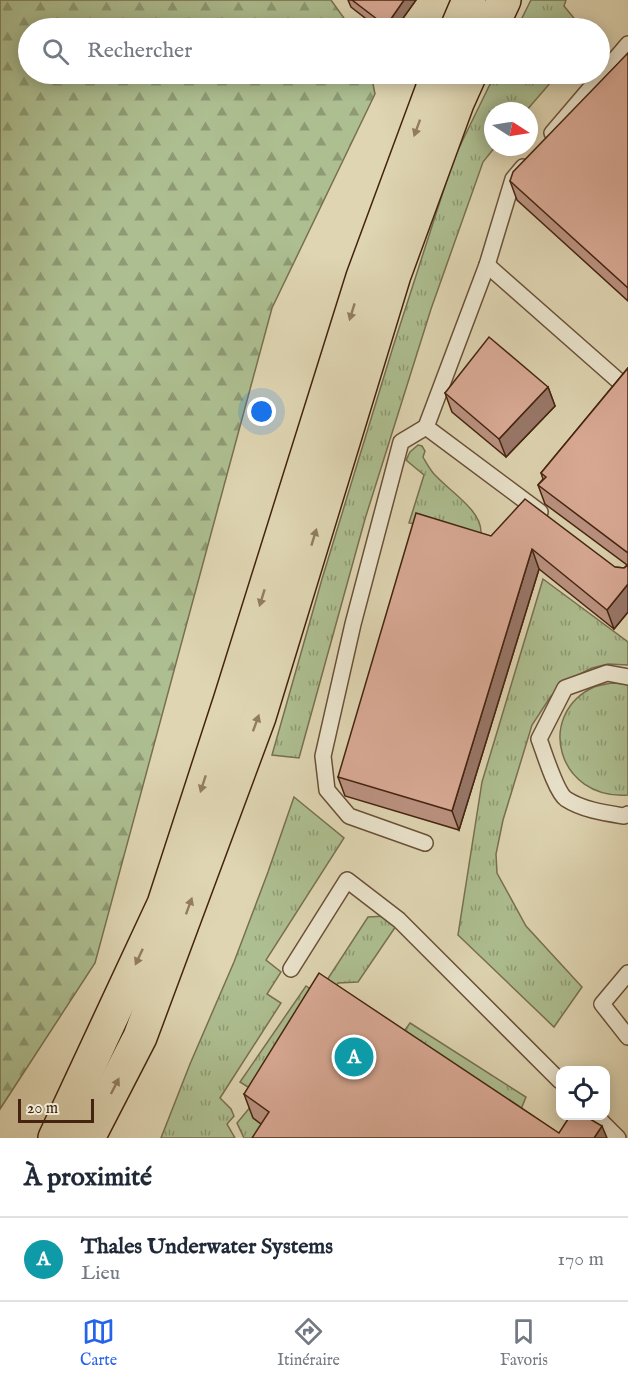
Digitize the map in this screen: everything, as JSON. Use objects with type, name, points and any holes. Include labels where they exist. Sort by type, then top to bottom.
[{"type":"main road","points":[[462,18],[470,0]]},
{"type":"main road","points":[[496,18],[504,0]]},
{"type":"main road","points":[[55,1138],[164,904],[363,277],[434,84]]},
{"type":"main road","points":[[88,1138],[140,1036],[259,717],[394,275],[466,84]]},
{"type":"lane","points":[[610,65],[628,44]]},
{"type":"lane","points":[[425,843],[349,816],[327,790],[323,756],[353,624],[401,442],[426,427],[487,265],[513,179],[594,84]]},
{"type":"lane","points":[[487,265],[621,383]]},
{"type":"lane","points":[[426,427],[555,523]]},
{"type":"lane","points":[[628,677],[607,673],[565,688],[539,739],[551,774],[564,798],[594,811],[624,816],[628,814]]},
{"type":"lane","points":[[291,969],[347,880],[399,920],[556,1076]]},
{"type":"lane","points":[[628,973],[602,1004],[628,1037]]},
{"type":"lane","points":[[600,1120],[618,1138]]},
{"type":"green space","points":[[0,0],[331,0],[344,18],[18,18],[18,84],[373,84],[375,94],[272,308],[95,963],[0,1109]]},
{"type":"green space","points":[[531,0],[566,0],[564,6],[574,18],[522,18]]},
{"type":"green space","points":[[490,84],[549,84],[534,102],[484,102],[484,156],[488,156],[483,162],[431,309],[365,519],[299,758],[272,755],[322,579],[454,158]]},
{"type":"green space","points":[[418,445],[422,446],[425,451],[423,457],[433,473],[465,502],[477,517],[481,533],[409,523],[424,475],[406,460],[410,452]]},
{"type":"green space","points":[[543,579],[628,642],[628,665],[608,664],[592,668],[572,678],[551,696],[532,725],[503,820],[496,854],[497,873],[526,926],[582,987],[554,1027],[458,935],[482,782]]},
{"type":"green space","points":[[612,683],[628,684],[628,795],[604,793],[584,784],[570,770],[562,753],[560,734],[564,716],[576,700],[594,687]]},
{"type":"green space","points":[[294,797],[344,838],[266,960],[281,972],[267,994],[281,1003],[220,1098],[231,1109],[234,1116],[227,1124],[235,1138],[161,1138],[234,962]]},
{"type":"green space","points":[[387,916],[396,926],[358,982],[338,983],[264,1097],[240,1082],[306,986],[318,994],[368,917]]},
{"type":"green space","points":[[410,1023],[526,1097],[517,1119],[397,1041]]},
{"type":"green space","points":[[252,1105],[278,1135],[276,1138],[244,1138],[237,1123]]},
{"type":"building","points":[[352,0],[404,0],[392,18],[376,18]]},
{"type":"building","points":[[628,53],[628,288],[510,181],[513,172],[528,156],[538,156],[538,146],[598,84],[610,84],[610,72]]},
{"type":"building","points":[[489,337],[548,387],[499,439],[445,393]]},
{"type":"building","points":[[628,368],[628,553],[538,485],[546,477],[541,473]]},
{"type":"building","points":[[525,499],[615,567],[624,568],[628,565],[628,584],[607,610],[532,549],[452,811],[338,777],[416,513],[491,536]]},
{"type":"building","points":[[319,973],[559,1133],[567,1120],[592,1120],[602,1126],[594,1138],[252,1138],[269,1112],[244,1094]]},
{"type":"place","name":"Thales Underwater Systems","points":[[354,1057]]}]
